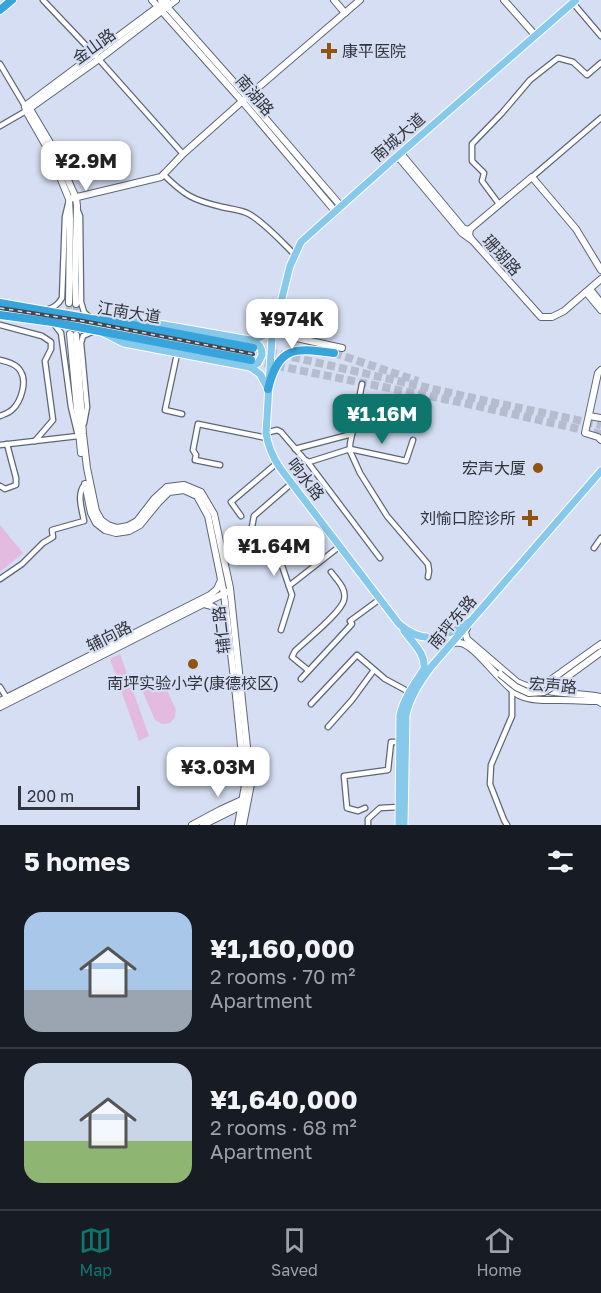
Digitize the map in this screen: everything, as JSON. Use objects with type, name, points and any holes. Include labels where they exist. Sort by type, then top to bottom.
[{"type":"highway","points":[[0,10],[12,0]]},
{"type":"highway","name":"江南大道","points":[[0,303],[252,344]]},
{"type":"highway","name":"江南大道","points":[[0,315],[52,322],[251,364]]},
{"type":"highway","points":[[268,389],[274,369],[281,358],[288,354],[296,350],[334,353]]},
{"type":"main road","points":[[152,0],[163,5],[338,208]]},
{"type":"main road","name":"金山路","points":[[27,109],[163,5],[176,0]]},
{"type":"main road","points":[[334,0],[345,13]]},
{"type":"main road","points":[[72,198],[161,177],[183,154],[360,0]]},
{"type":"main road","points":[[504,0],[535,35]]},
{"type":"main road","name":"南城大道","points":[[278,316],[290,266],[301,242],[575,2]]},
{"type":"main road","points":[[27,109],[55,151],[77,206],[73,304],[72,198]]},
{"type":"main road","points":[[403,151],[403,156],[433,192],[464,228],[470,229]]},
{"type":"main road","name":"珊瑚路","points":[[395,158],[400,159],[462,233],[541,316],[552,317],[564,311],[601,279]]},
{"type":"main road","points":[[472,241],[469,235],[470,229],[532,177],[576,229],[601,270]]},
{"type":"main road","points":[[588,291],[601,303]]},
{"type":"main road","points":[[588,291],[601,310]]},
{"type":"main road","points":[[252,344],[273,327],[278,316]]},
{"type":"main road","points":[[278,316],[281,326],[291,337],[342,348]]},
{"type":"main road","name":"响水路","points":[[278,316],[273,338],[268,389],[266,435],[271,455],[399,624],[406,630],[419,636],[434,638],[455,632],[470,622]]},
{"type":"main road","points":[[98,332],[124,343],[177,354],[251,364],[258,363],[262,356],[260,345],[256,342],[252,344]]},
{"type":"main road","name":"辅仁路","points":[[73,335],[81,435],[91,513],[96,523],[105,530],[116,533],[129,531],[140,525],[170,492],[184,490],[197,496],[208,516],[221,580],[227,591],[227,622],[245,785],[243,825]]},
{"type":"main road","points":[[251,364],[260,374],[268,389]]},
{"type":"main road","points":[[601,370],[598,373],[585,433],[601,440]]},
{"type":"main road","points":[[589,416],[601,418]]},
{"type":"main road","name":"南坪东路","points":[[399,825],[400,715],[409,692],[424,669],[451,644],[601,471]]},
{"type":"main road","name":"辅仁路","points":[[87,483],[101,520],[117,528],[137,521],[167,487],[184,485],[201,492],[214,514],[227,591],[251,784],[238,825]]},
{"type":"main road","name":"辅向路","points":[[0,707],[5,700],[210,595],[217,589],[221,580]]},
{"type":"main road","name":"辅向路","points":[[5,700],[227,591]]},
{"type":"main road","points":[[203,604],[219,610],[227,622]]},
{"type":"main road","name":"宏声路","points":[[470,622],[465,632],[467,639],[517,682],[527,687],[558,693],[601,697]]},
{"type":"main road","name":"南坪东路","points":[[399,624],[428,667]]},
{"type":"main road","name":"宏声路","points":[[451,644],[464,644],[512,690],[526,698],[601,703]]},
{"type":"main road","points":[[526,698],[601,644]]},
{"type":"main road","points":[[482,659],[516,687],[529,693],[544,692],[601,652]]},
{"type":"main road","name":"南坪东路","points":[[404,825],[406,715],[414,692],[428,667]]},
{"type":"main road","points":[[192,825],[220,810],[244,803]]},
{"type":"main road","points":[[203,825],[244,803]]},
{"type":"street","points":[[43,0],[183,154]]},
{"type":"street","points":[[575,2],[601,36]]},
{"type":"street","points":[[499,204],[482,181],[484,173],[472,161],[472,144],[530,81],[558,58],[573,62],[587,75],[601,63]]},
{"type":"street","points":[[0,63],[27,109],[0,126]]},
{"type":"street","points":[[532,177],[601,118]]},
{"type":"street","points":[[163,174],[180,191],[190,197],[248,213],[294,254]]},
{"type":"street","points":[[41,311],[53,308],[62,298],[64,217],[72,198]]},
{"type":"street","points":[[77,206],[80,216],[81,302],[84,312],[91,319]]},
{"type":"street","points":[[52,322],[61,333],[71,407],[81,435]]},
{"type":"street","points":[[0,325],[42,336],[51,342],[51,349],[45,360],[53,420],[35,441]]},
{"type":"street","points":[[81,435],[87,407],[81,339],[86,334],[98,332]]},
{"type":"street","points":[[177,354],[165,410],[182,414]]},
{"type":"street","points":[[0,360],[17,366],[22,372],[24,381],[16,405],[10,412],[0,416]]},
{"type":"street","points":[[362,384],[350,449],[360,473],[387,516],[428,564],[428,577]]},
{"type":"street","points":[[220,465],[195,460],[196,454],[193,450],[198,424],[266,435],[277,430],[281,432],[307,461],[380,558]]},
{"type":"street","points":[[295,449],[352,434]]},
{"type":"street","points":[[0,445],[8,446],[81,435]]},
{"type":"street","points":[[307,461],[350,449],[406,461],[413,440]]},
{"type":"street","points":[[0,452],[8,446]]},
{"type":"street","points":[[0,486],[5,489],[16,486],[8,446]]},
{"type":"street","points":[[241,516],[231,502],[277,463]]},
{"type":"street","points":[[0,579],[22,564],[43,543],[53,537],[52,530],[84,521],[80,494],[81,488],[87,483]]},
{"type":"street","points":[[245,536],[252,527],[254,516],[292,483]]},
{"type":"street","points":[[252,527],[279,556],[292,596],[280,630]]},
{"type":"street","points":[[594,548],[601,538]]},
{"type":"street","points":[[289,586],[340,546]]},
{"type":"street","points":[[308,670],[292,657],[295,651],[338,611],[344,600],[343,588],[331,572]]},
{"type":"street","points":[[301,679],[352,624],[350,621],[380,599]]},
{"type":"street","points":[[311,705],[357,655],[385,679],[409,692]]},
{"type":"street","points":[[328,727],[374,670]]},
{"type":"street","points":[[0,687],[5,700]]},
{"type":"street","points":[[507,825],[490,784],[491,765],[512,716],[512,690]]},
{"type":"street","points":[[365,808],[358,811],[346,808],[344,776],[388,770],[391,742],[400,742]]},
{"type":"street","points":[[368,825],[368,819],[380,808],[399,807]]},
{"type":"shaded area","points":[[0,525],[23,553],[0,572]]},
{"type":"shaded area","points":[[120,654],[149,736],[139,741],[110,659]]},
{"type":"shaded area","points":[[152,675],[162,680],[176,710],[175,717],[170,723],[162,724],[155,720],[142,690],[143,682]]},
{"type":"tunnel","points":[[69,303],[70,334]]},
{"type":"tunnel","points":[[76,304],[76,329]]},
{"type":"tunnel","points":[[257,349],[601,425]]},
{"type":"tunnel","points":[[334,353],[418,381]]},
{"type":"tunnel","points":[[253,361],[459,402],[601,434]]},
{"type":"railway","points":[[0,308],[83,321],[253,354]]},
{"type":"place","name":"康平医院","points":[[329,51]]},
{"type":"place","name":"宏声大厦","points":[[538,468]]},
{"type":"place","name":"刘愉口腔诊所","points":[[530,518]]},
{"type":"place","name":"南坪实验小学(康德校区)","points":[[193,664]]}]
